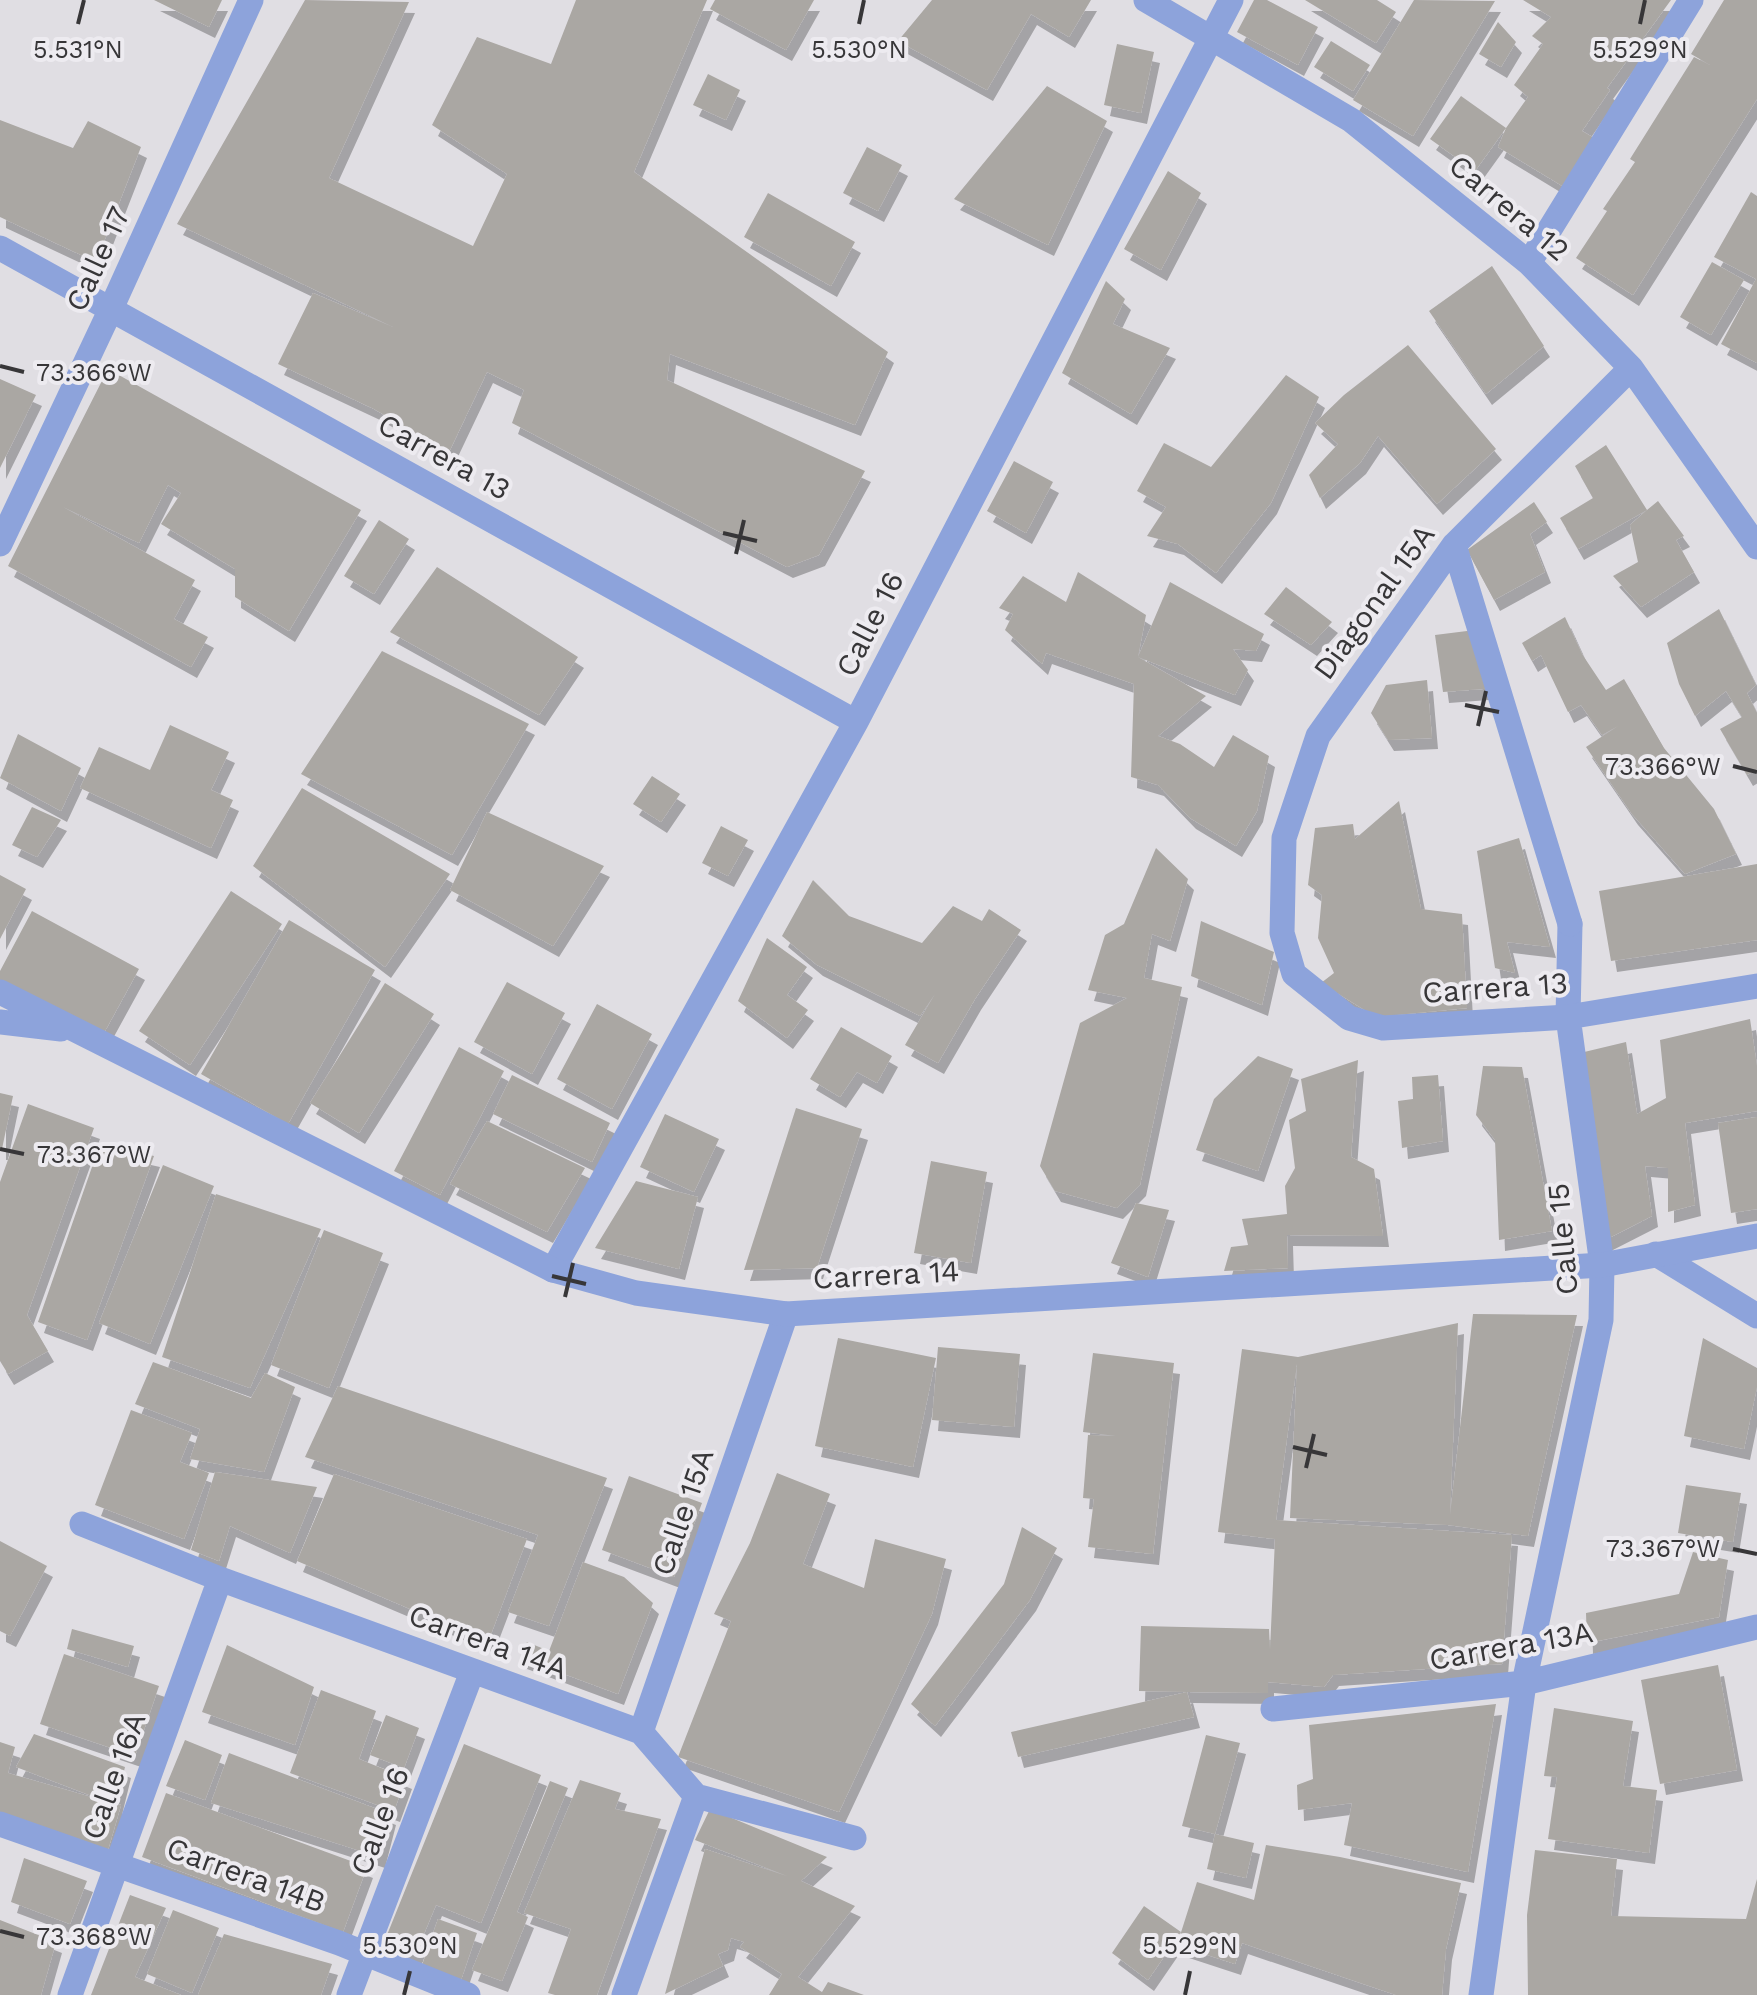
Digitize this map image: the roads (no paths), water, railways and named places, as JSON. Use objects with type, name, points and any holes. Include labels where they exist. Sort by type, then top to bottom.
[{"type":"street","name":"Calle 17","points":[[0,544],[251,0]]},
{"type":"street","name":"Carrera 12","points":[[1146,0],[1350,120],[1529,262],[1632,368],[1757,547]]},
{"type":"street","name":"Calle 16","points":[[553,1270],[856,722],[1231,0]]},
{"type":"street","points":[[1529,262],[1691,0]]},
{"type":"street","name":"Carrera 13","points":[[0,248],[856,722]]},
{"type":"street","name":"Diagonal 15A","points":[[1282,933],[1284,838],[1318,736],[1454,545],[1632,368]]},
{"type":"street","name":"Calle 15","points":[[1454,545],[1570,924],[1568,1017],[1602,1265],[1601,1320],[1524,1684],[1480,1995]]},
{"type":"street","name":"Carrera 13","points":[[1282,933],[1294,974],[1349,1018],[1383,1028],[1568,1017],[1757,986]]},
{"type":"street","name":"Carrera 14","points":[[1,992],[553,1270],[636,1293],[786,1314],[1602,1265],[1757,1236]]},
{"type":"street","name":"Carrera 14","points":[[0,1022],[76,1030]]},
{"type":"street","points":[[1656,1254],[1757,1316]]},
{"type":"street","name":"Calle 15A","points":[[641,1732],[786,1314]]},
{"type":"street","name":"Carrera 14A","points":[[82,1524],[220,1579],[641,1732],[696,1796]]},
{"type":"street","name":"Calle 16A","points":[[70,1995],[220,1579]]},
{"type":"street","name":"Carrera 13A","points":[[1273,1710],[1524,1684],[1757,1627]]},
{"type":"street","name":"Calle 16","points":[[349,1995],[472,1672]]},
{"type":"street","points":[[624,1995],[696,1796],[854,1838]]},
{"type":"street","name":"Carrera 14B","points":[[0,1824],[118,1863],[468,1995]]}]
